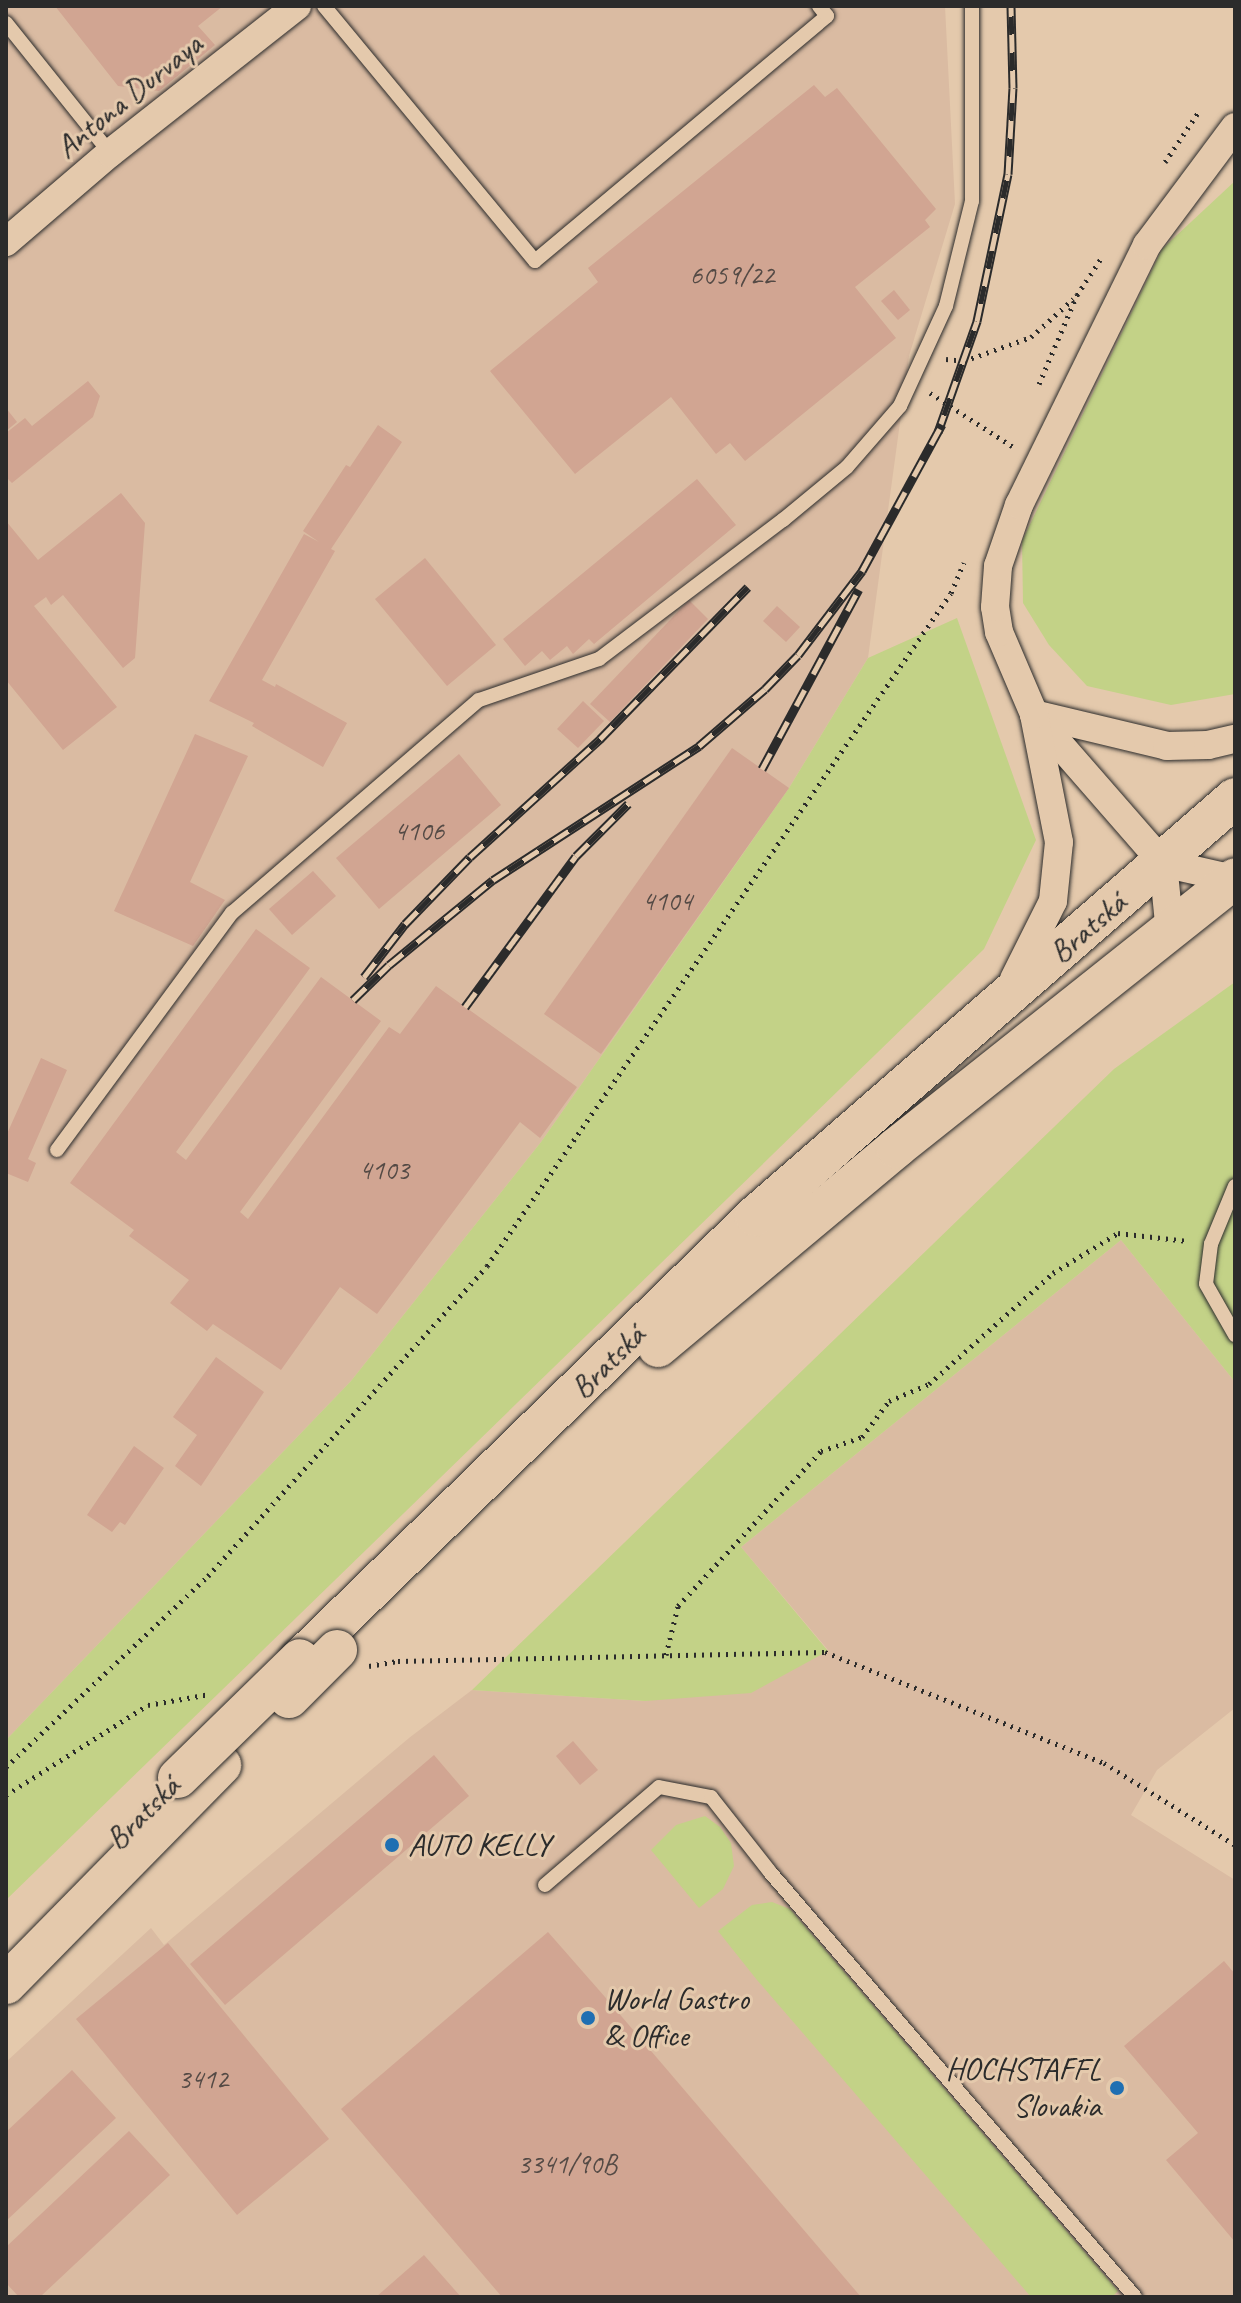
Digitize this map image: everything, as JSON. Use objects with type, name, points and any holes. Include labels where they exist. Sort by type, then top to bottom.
[{"type":"main road","name":"Bratská","points":[[6,1984],[221,1765],[318,1655],[755,1216],[1235,798]]},
{"type":"main road","name":"Bratská","points":[[6,1954],[178,1778],[742,1274],[1234,879]]},
{"type":"street","name":"Antona Durvaya","points":[[6,242],[110,153],[297,6]]},
{"type":"street","points":[[998,1007],[1040,932],[1056,886],[1059,842],[1034,714],[1002,643],[997,621],[995,582],[1007,536],[1080,377],[1147,245],[1234,131]]},
{"type":"street","points":[[1034,714],[1167,746],[1208,745],[1235,739]]},
{"type":"street","points":[[1034,714],[1163,863],[1170,933]]},
{"type":"street","points":[[1163,863],[1234,879]]},
{"type":"lane","points":[[324,6],[535,261],[827,16],[819,6]]},
{"type":"lane","points":[[57,1150],[232,913],[479,700],[599,659],[783,520],[847,467],[900,406],[946,306],[972,201],[972,6]]},
{"type":"lane","points":[[6,23],[110,153]]},
{"type":"lane","points":[[1235,1186],[1211,1244],[1206,1284],[1235,1335]]},
{"type":"lane","points":[[545,1885],[659,1787],[711,1797],[770,1872],[1135,2297]]},
{"type":"path","points":[[1165,163],[1200,110]]},
{"type":"path","points":[[1036,392],[1077,295],[1103,256]]},
{"type":"path","points":[[924,356],[964,361],[1031,337],[1077,295]]},
{"type":"path","points":[[911,382],[1013,447]]},
{"type":"path","points":[[1007,461],[1019,433]]},
{"type":"path","points":[[6,1767],[208,1576],[487,1266],[951,593],[970,549]]},
{"type":"path","points":[[1211,1244],[1118,1233],[1053,1273],[929,1384],[889,1401],[862,1437],[821,1451],[678,1606],[666,1655],[825,1652],[1104,1763],[1235,1845]]},
{"type":"shaded area","points":[[6,6],[945,6],[955,204],[909,356],[868,658],[789,788],[541,1142],[351,1381],[6,1740]]},
{"type":"shaded area","points":[[1121,1240],[1235,1382],[1235,1708],[1157,1770],[1131,1815],[1235,1880],[1235,2297],[6,2297],[6,2062],[151,1928],[164,1945],[409,1738],[472,1690],[645,1701],[828,1650],[741,1547]]},
{"type":"green space","points":[[1235,181],[1235,694],[1171,705],[1087,686],[1049,645],[1023,603],[1022,541],[1162,249]]},
{"type":"green space","points":[[957,618],[1036,840],[984,949],[6,1900],[6,1740],[351,1381],[541,1142],[789,788],[868,658]]},
{"type":"green space","points":[[1235,982],[1235,1382],[1121,1240],[741,1547],[828,1651],[751,1693],[645,1701],[472,1690],[1114,1069]]},
{"type":"green space","points":[[705,1816],[720,1827],[731,1843],[734,1866],[723,1889],[699,1908],[651,1850],[676,1825]]},
{"type":"green space","points":[[772,1902],[790,1909],[1118,2291],[1112,2297],[1031,2297],[757,1980],[718,1931],[752,1905]]},
{"type":"building","points":[[55,6],[223,6],[198,26],[215,45],[159,91],[118,86]]},
{"type":"building","points":[[814,85],[825,97],[837,88],[936,209],[925,220],[930,227],[855,287],[896,338],[745,461],[730,443],[716,454],[671,397],[575,474],[490,371],[598,282],[588,268]]},
{"type":"building","points":[[894,290],[910,310],[898,320],[881,301]]},
{"type":"building","points":[[88,381],[100,396],[93,417],[12,483],[6,477],[6,433],[25,418],[32,426]]},
{"type":"building","points":[[6,408],[17,422],[6,431]]},
{"type":"building","points":[[378,425],[402,442],[331,549],[335,551],[262,680],[275,687],[276,684],[347,723],[323,767],[252,726],[254,723],[209,701],[304,534],[319,542],[303,531],[346,465],[350,467]]},
{"type":"building","points":[[697,479],[736,525],[594,644],[589,639],[573,654],[567,646],[550,660],[542,651],[525,666],[503,639]]},
{"type":"building","points":[[121,493],[145,523],[135,658],[123,668],[63,595],[51,605],[46,597],[34,606],[117,707],[63,750],[6,680],[6,521],[38,560]]},
{"type":"building","points":[[425,558],[496,645],[447,686],[375,599]]},
{"type":"building","points":[[689,600],[708,619],[610,722],[590,704]]},
{"type":"building","points":[[777,606],[800,627],[786,642],[763,621]]},
{"type":"building","points":[[583,701],[604,721],[578,748],[557,729]]},
{"type":"building","points":[[195,734],[248,756],[190,882],[225,900],[193,946],[114,911]]},
{"type":"building","points":[[732,748],[789,788],[601,1054],[544,1014]]},
{"type":"building","points":[[459,754],[501,805],[379,909],[336,858]]},
{"type":"building","points":[[313,871],[336,896],[292,935],[269,909]]},
{"type":"building","points":[[256,929],[310,968],[176,1152],[186,1160],[321,977],[381,1021],[240,1212],[248,1219],[389,1027],[400,1034],[436,986],[577,1087],[540,1138],[520,1122],[377,1314],[340,1287],[281,1370],[213,1324],[207,1331],[170,1303],[189,1280],[129,1236],[134,1230],[70,1183]]},
{"type":"building","points":[[41,1058],[67,1070],[28,1159],[36,1163],[28,1182],[6,1173],[6,1136]]},
{"type":"building","points":[[216,1357],[264,1392],[201,1486],[175,1466],[197,1435],[173,1417]]},
{"type":"building","points":[[134,1446],[164,1468],[125,1525],[120,1522],[112,1532],[87,1515]]},
{"type":"building","points":[[573,1741],[598,1770],[580,1785],[556,1756]]},
{"type":"building","points":[[434,1755],[469,1796],[225,2005],[190,1964]]},
{"type":"building","points":[[548,1932],[861,2297],[502,2297],[341,2109]]},
{"type":"building","points":[[168,1943],[329,2139],[237,2215],[76,2019]]},
{"type":"building","points":[[1224,1961],[1235,1974],[1235,2242],[1166,2160],[1198,2133],[1124,2046]]},
{"type":"building","points":[[72,2070],[116,2118],[6,2221],[6,2132]]},
{"type":"building","points":[[129,2131],[170,2175],[40,2297],[19,2297],[6,2283],[6,2247]]},
{"type":"building","points":[[424,2255],[461,2297],[376,2297]]},
{"type":"railway","points":[[938,432],[977,321],[1008,174],[1013,88],[1011,6]]},
{"type":"railway","points":[[353,1000],[389,965],[493,880],[699,746],[765,689],[798,655],[862,571],[942,424]]},
{"type":"railway","points":[[364,977],[405,924],[470,857],[600,739],[748,587]]},
{"type":"railway","points":[[762,769],[859,589]]},
{"type":"railway","points":[[465,1007],[576,856],[628,804]]},
{"type":"place","name":"AUTO KELLY","points":[[392,1845]]},
{"type":"place","name":"World Gastro & Office","points":[[588,2018]]},
{"type":"place","name":"HOCHSTAFFL Slovakia","points":[[1117,2088]]}]
